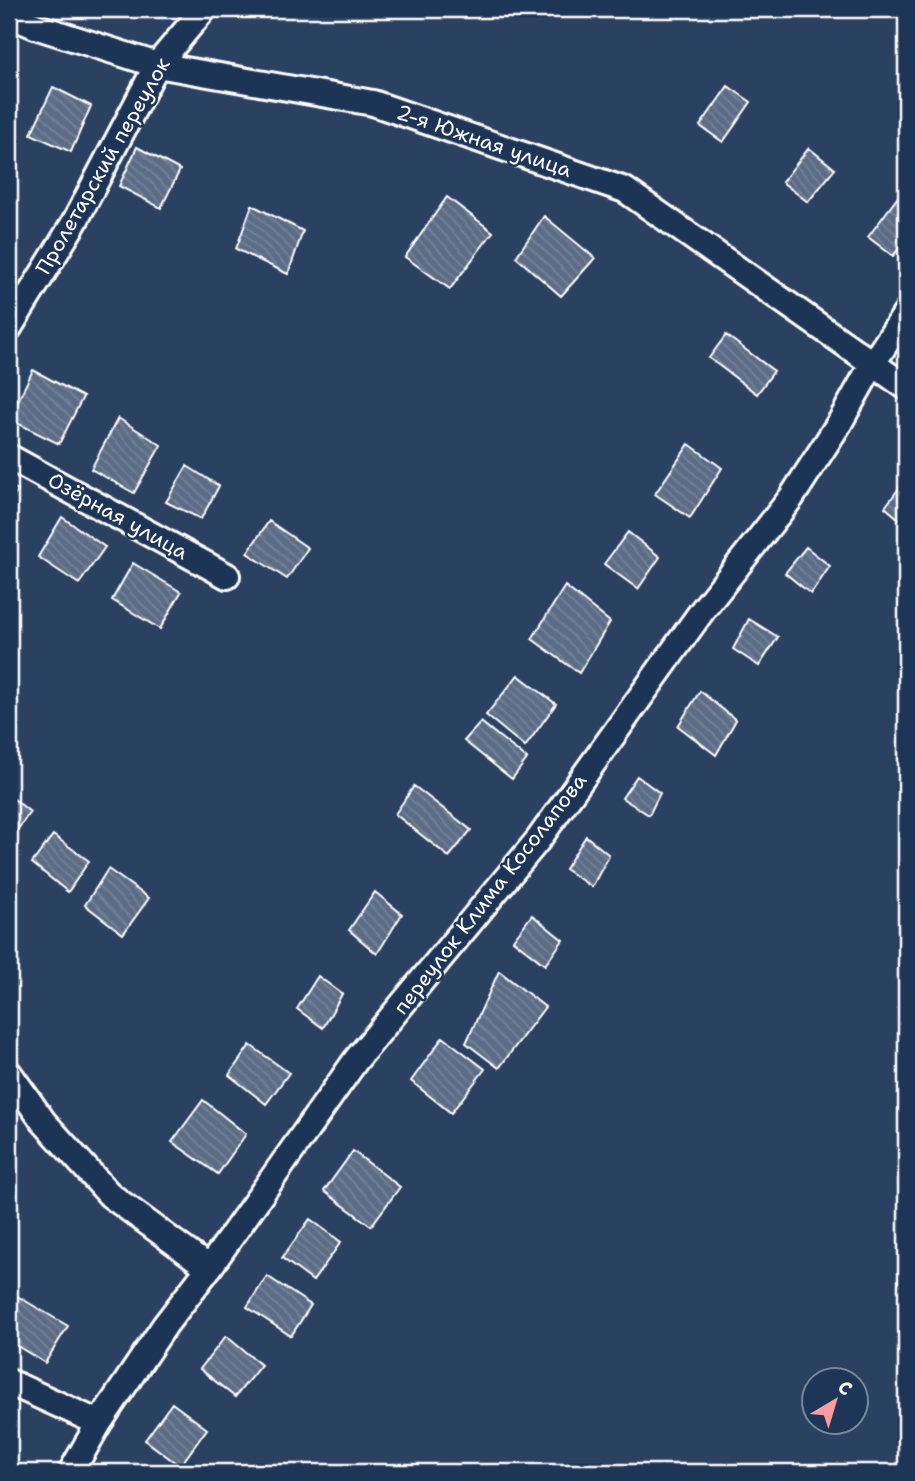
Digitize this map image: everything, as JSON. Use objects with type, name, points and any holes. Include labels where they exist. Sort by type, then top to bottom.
[{"type":"street","name":"Пролетарский переулок","points":[[9,328],[74,223],[157,65],[204,9]]},
{"type":"street","name":"2-я Южная улица","points":[[9,15],[157,65],[373,103],[625,190],[906,387]]},
{"type":"street","name":"переулок Клима Косолапова","points":[[71,1472],[99,1423],[165,1325],[209,1268],[356,1060],[538,840],[702,611],[791,498],[906,313]]},
{"type":"street","name":"Озёрная улица","points":[[9,457],[227,576]]},
{"type":"street","points":[[9,1073],[43,1121],[110,1195],[209,1268]]},
{"type":"street","points":[[9,1382],[99,1423]]},
{"type":"building","points":[[728,86],[751,102],[723,142],[700,126]]},
{"type":"building","points":[[53,87],[91,106],[71,152],[31,134]]},
{"type":"building","points":[[137,147],[180,170],[161,208],[119,186]]},
{"type":"building","points":[[809,148],[835,169],[808,202],[782,182]]},
{"type":"building","points":[[447,197],[493,232],[450,289],[405,257]]},
{"type":"building","points":[[898,197],[906,204],[906,240],[893,256],[868,237]]},
{"type":"building","points":[[252,205],[303,231],[288,274],[236,249]]},
{"type":"building","points":[[544,216],[595,258],[561,296],[516,257]]},
{"type":"building","points":[[726,335],[774,371],[757,394],[709,358]]},
{"type":"building","points":[[33,370],[83,397],[59,444],[9,419]]},
{"type":"building","points":[[118,418],[161,445],[134,493],[91,469]]},
{"type":"building","points":[[689,444],[722,468],[690,518],[655,494]]},
{"type":"building","points":[[187,466],[219,486],[201,519],[166,502]]},
{"type":"building","points":[[906,479],[906,525],[885,507]]},
{"type":"building","points":[[9,485],[18,490],[9,505]]},
{"type":"building","points":[[62,517],[105,547],[79,584],[38,557]]},
{"type":"building","points":[[269,521],[308,548],[287,579],[247,553]]},
{"type":"building","points":[[628,532],[660,557],[638,589],[604,564]]},
{"type":"building","points":[[806,547],[830,566],[811,594],[785,573]]},
{"type":"building","points":[[133,563],[181,592],[160,629],[112,600]]},
{"type":"building","points":[[565,586],[610,622],[579,673],[532,639]]},
{"type":"building","points":[[749,619],[778,637],[759,666],[733,649]]},
{"type":"building","points":[[518,675],[556,704],[525,747],[486,715]]},
{"type":"building","points":[[700,691],[736,720],[716,755],[678,726]]},
{"type":"building","points":[[481,722],[527,759],[512,779],[464,741]]},
{"type":"building","points":[[637,776],[660,793],[649,815],[622,798]]},
{"type":"building","points":[[414,786],[471,830],[449,857],[395,814]]},
{"type":"building","points":[[9,795],[30,812],[9,842]]},
{"type":"building","points":[[53,835],[89,861],[68,892],[32,863]]},
{"type":"building","points":[[586,836],[609,855],[592,887],[565,869]]},
{"type":"building","points":[[108,869],[149,898],[123,934],[85,905]]},
{"type":"building","points":[[375,892],[402,914],[377,954],[349,930]]},
{"type":"building","points":[[532,915],[563,940],[545,965],[513,940]]},
{"type":"building","points":[[499,971],[545,1007],[499,1068],[466,1043]]},
{"type":"building","points":[[318,976],[342,994],[323,1028],[297,1009]]},
{"type":"building","points":[[443,1037],[485,1069],[451,1113],[411,1081]]},
{"type":"building","points":[[250,1045],[289,1073],[266,1104],[229,1075]]},
{"type":"building","points":[[203,1100],[246,1134],[218,1174],[172,1142]]},
{"type":"building","points":[[353,1151],[400,1187],[371,1226],[324,1191]]},
{"type":"building","points":[[310,1219],[341,1242],[313,1281],[282,1258]]},
{"type":"building","points":[[267,1276],[311,1305],[291,1336],[247,1307]]},
{"type":"building","points":[[12,1293],[68,1326],[45,1363],[9,1341],[9,1298]]},
{"type":"building","points":[[226,1336],[261,1365],[235,1397],[200,1369]]},
{"type":"building","points":[[172,1403],[207,1429],[180,1466],[145,1440]]}]
